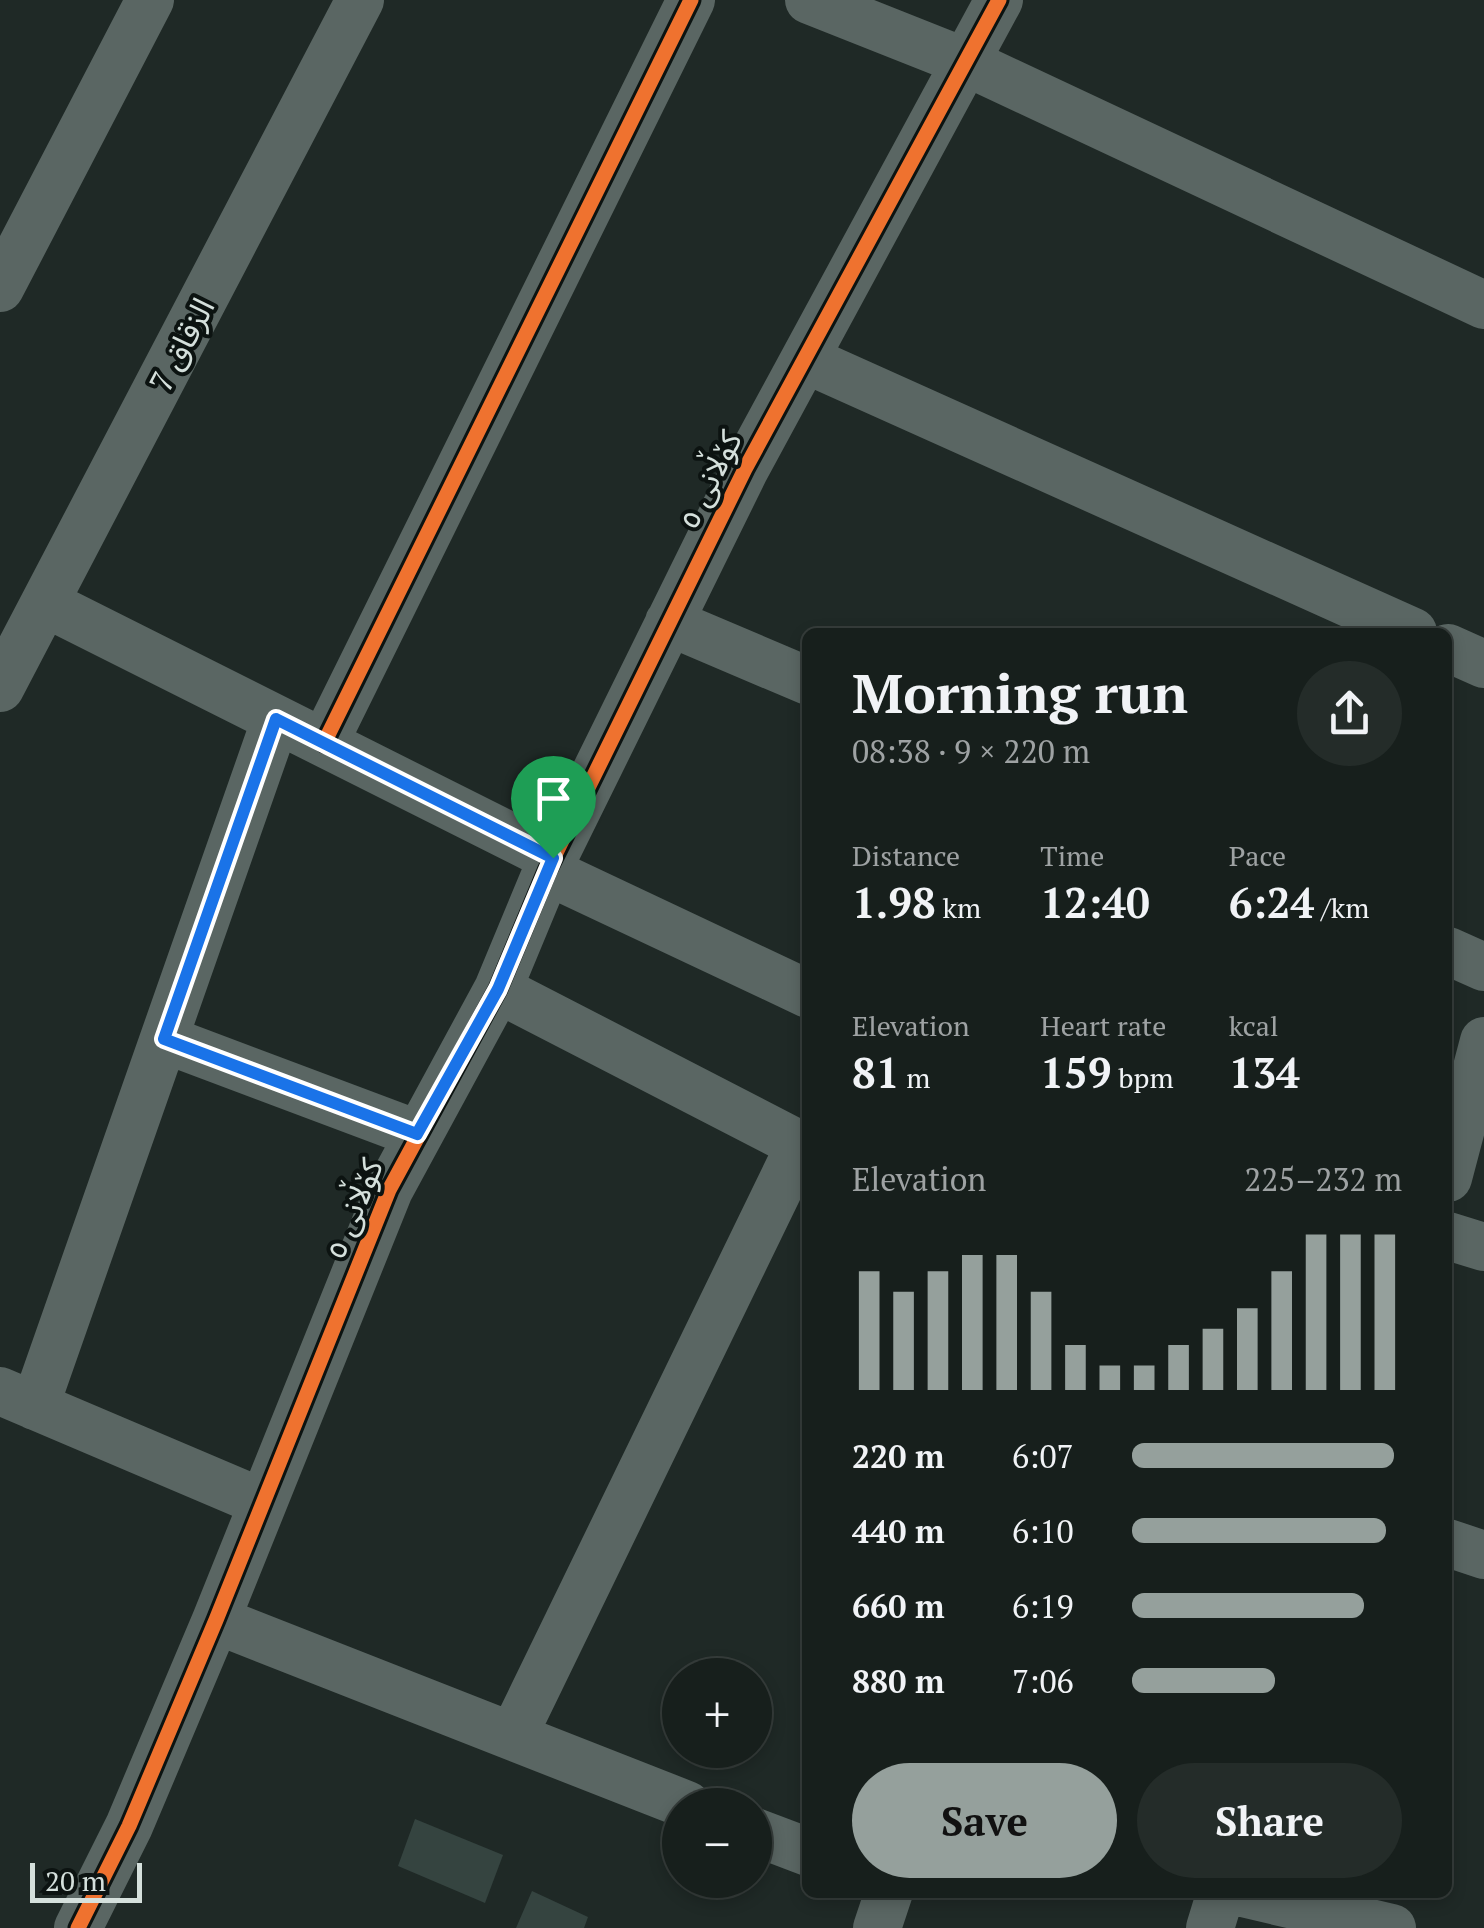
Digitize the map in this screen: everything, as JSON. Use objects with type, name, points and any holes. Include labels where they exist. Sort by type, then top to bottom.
[{"type":"street","points":[[0,288],[150,0]]},
{"type":"street","name":"الزقاق 7","points":[[0,688],[360,0]]},
{"type":"street","points":[[324,743],[691,0]]},
{"type":"street","points":[[808,0],[968,63],[1484,306]]},
{"type":"street","name":"کۆڵانی ٥","points":[[78,1928],[129,1826],[216,1620],[389,1190],[498,989],[550,864],[669,622],[804,359],[999,0]]},
{"type":"street","points":[[804,359],[1405,628]]},
{"type":"street","points":[[45,603],[802,991]]},
{"type":"street","points":[[669,622],[802,678]]},
{"type":"street","points":[[1452,650],[1484,664]]},
{"type":"street","points":[[261,1502],[18,1398],[164,1039],[276,719]]},
{"type":"street","points":[[1452,953],[1484,967]]},
{"type":"street","points":[[498,989],[802,1147]]},
{"type":"street","points":[[164,1039],[417,1134]]},
{"type":"street","points":[[1452,1163],[1484,1041]]},
{"type":"street","points":[[514,1736],[802,1152]]},
{"type":"street","points":[[1452,1237],[1484,1247]]},
{"type":"street","points":[[1452,1543],[1484,1555]]},
{"type":"street","points":[[216,1620],[662,1795]]},
{"type":"street","points":[[772,1838],[802,1850]]},
{"type":"street","points":[[877,1928],[887,1898]]},
{"type":"street","points":[[1210,1928],[1219,1898]]},
{"type":"street","points":[[1264,1898],[1392,1928]]},
{"type":"building","points":[[415,1819],[503,1855],[485,1903],[398,1866]]},
{"type":"building","points":[[532,1891],[588,1917],[584,1928],[516,1928]]},
{"type":"cycle path","points":[[324,743],[691,0]]},
{"type":"cycle path","points":[[78,1928],[129,1826],[216,1620],[389,1190],[498,989],[547,871],[745,469],[999,0]]},
{"type":"route","points":[[276,719],[553,858],[498,989],[417,1134],[164,1039],[276,719]]}]
